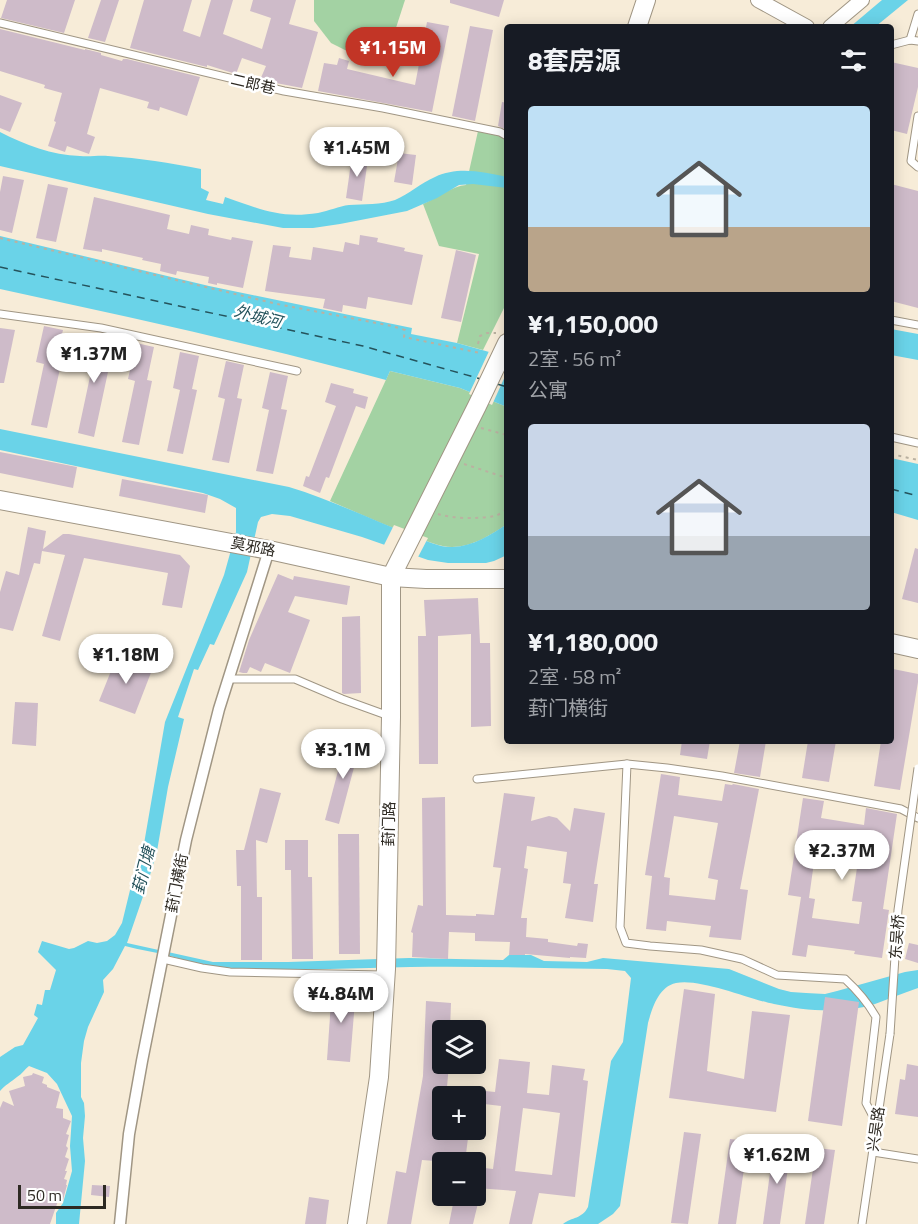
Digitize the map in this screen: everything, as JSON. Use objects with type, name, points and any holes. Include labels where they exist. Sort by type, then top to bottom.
[{"type":"main road","points":[[638,24],[646,0]]},
{"type":"main road","name":"葑门路","points":[[357,1224],[379,1077],[386,966],[391,577],[477,406],[504,343]]},
{"type":"main road","name":"莫邪路","points":[[0,500],[264,549],[391,577],[504,579]]},
{"type":"main road","points":[[894,644],[918,649]]},
{"type":"street","points":[[758,0],[802,24]]},
{"type":"street","points":[[834,24],[862,0]]},
{"type":"street","name":"葑门横街","points":[[120,1224],[129,1134],[186,840],[219,709],[264,549]]},
{"type":"lane","points":[[894,44],[914,40],[918,14]]},
{"type":"lane","name":"二郎巷","points":[[0,23],[284,91],[383,108],[504,134]]},
{"type":"lane","points":[[918,116],[911,161],[918,167]]},
{"type":"lane","points":[[0,314],[101,328],[297,371]]},
{"type":"lane","points":[[894,321],[918,325]]},
{"type":"lane","points":[[894,438],[918,443]]},
{"type":"lane","points":[[228,679],[295,679],[391,717]]},
{"type":"lane","points":[[477,779],[627,764],[722,776],[901,809],[918,818]]},
{"type":"lane","points":[[627,764],[620,927],[626,942],[701,950],[742,959],[777,975],[845,979],[876,1017],[866,1103],[877,1124]]},
{"type":"lane","name":"东吴桥","points":[[891,1034],[898,910],[918,768]]},
{"type":"lane","points":[[163,955],[202,968],[231,972],[386,966]]},
{"type":"lane","name":"兴吴路","points":[[862,1224],[891,1034]]},
{"type":"lane","points":[[873,1152],[918,1159]]},
{"type":"path","points":[[0,238],[277,304],[392,326],[405,330],[404,337],[480,353]]},
{"type":"path","points":[[478,344],[480,336],[487,333],[495,333],[504,340]]},
{"type":"path","points":[[467,424],[504,434]]},
{"type":"path","points":[[894,455],[918,460]]},
{"type":"path","points":[[450,459],[504,477]]},
{"type":"path","points":[[425,509],[448,517],[468,518],[497,515],[504,510]]},
{"type":"green space","points":[[314,0],[405,0],[394,34],[371,51],[349,52],[331,43],[314,21]]},
{"type":"green space","points":[[478,131],[504,137],[504,308],[483,350],[457,343],[479,254],[439,246],[423,204],[450,190],[466,185]]},
{"type":"green space","points":[[390,371],[460,388],[504,406],[504,526],[488,536],[474,543],[447,547],[405,533],[330,501]]},
{"type":"water","points":[[882,0],[908,0],[879,24],[854,24]]},
{"type":"water","points":[[0,132],[29,145],[59,154],[132,158],[201,169],[201,188],[209,192],[206,200],[223,204],[225,197],[260,209],[292,215],[305,215],[345,206],[390,202],[435,177],[453,172],[471,171],[504,176],[504,188],[473,184],[459,185],[407,211],[313,228],[283,228],[208,214],[0,166]]},
{"type":"water","name":"外城河","points":[[0,236],[209,286],[412,328],[411,334],[457,343],[504,356],[504,406],[460,388],[390,371],[386,380],[242,343],[0,289]]},
{"type":"water","points":[[894,330],[918,334],[918,360],[894,356]]},
{"type":"water","name":"葑门塘","points":[[0,429],[289,487],[443,546],[453,547],[475,542],[504,526],[504,556],[486,563],[448,563],[428,560],[362,537],[290,516],[272,514],[261,517],[247,572],[214,645],[210,644],[198,670],[194,669],[178,717],[184,719],[168,787],[157,851],[127,943],[213,962],[409,958],[503,960],[509,955],[531,955],[544,961],[587,962],[603,958],[729,969],[779,989],[825,994],[918,970],[918,988],[863,1007],[825,1010],[774,1004],[698,983],[686,982],[670,985],[657,999],[648,1023],[620,1206],[598,1224],[563,1224],[580,1216],[588,1207],[611,1061],[623,1042],[631,978],[625,971],[459,967],[290,969],[218,967],[125,946],[113,969],[103,980],[104,992],[84,1041],[81,1063],[81,1097],[85,1116],[83,1138],[85,1161],[79,1224],[56,1224],[56,1213],[63,1203],[72,1171],[70,1146],[72,1116],[57,1084],[47,1073],[29,1066],[0,1091],[0,1057],[15,1047],[23,1045],[38,1018],[34,1015],[37,1004],[42,1005],[45,990],[50,990],[56,970],[38,952],[42,941],[69,949],[88,941],[97,943],[107,941],[115,935],[122,923],[132,882],[140,867],[165,722],[224,575],[236,532],[236,508],[203,493],[0,450]]},
{"type":"water","points":[[894,459],[918,464],[918,520],[894,513]]},
{"type":"pier","points":[[490,349],[504,353],[504,379],[492,405],[469,394]]},
{"type":"pier","points":[[394,525],[428,538],[417,559],[383,547]]},
{"type":"building","points":[[7,0],[75,0],[64,33],[1,18]]},
{"type":"building","points":[[101,0],[119,0],[105,42],[88,38]]},
{"type":"building","points":[[144,0],[192,0],[183,31],[200,37],[211,0],[233,0],[223,34],[262,49],[271,18],[250,11],[253,0],[296,0],[289,24],[318,32],[302,88],[260,80],[266,66],[242,58],[236,74],[207,65],[207,67],[130,48]]},
{"type":"building","points":[[450,0],[504,0],[499,17],[450,3]]},
{"type":"building","points":[[427,22],[449,26],[432,112],[318,91],[324,63],[337,65],[339,58],[349,61],[347,69],[415,85]]},
{"type":"building","points":[[470,26],[493,30],[475,121],[452,116]]},
{"type":"building","points":[[0,29],[101,53],[101,55],[122,61],[127,59],[200,77],[187,116],[160,107],[159,111],[147,108],[149,102],[100,88],[87,134],[95,137],[89,154],[67,146],[65,152],[48,146],[62,93],[44,88],[45,85],[0,71]]},
{"type":"building","points":[[894,63],[918,68],[918,87],[907,134],[894,131]]},
{"type":"building","points":[[0,95],[22,103],[10,132],[0,128]]},
{"type":"building","points":[[502,102],[504,102],[504,129],[498,126]]},
{"type":"building","points":[[399,153],[416,155],[412,185],[394,182]]},
{"type":"building","points":[[352,156],[368,159],[362,201],[346,198]]},
{"type":"building","points":[[3,176],[24,180],[12,233],[0,230],[0,192]]},
{"type":"building","points":[[48,184],[68,188],[56,242],[36,238]]},
{"type":"building","points":[[894,185],[918,191],[918,308],[894,302]]},
{"type":"building","points":[[94,197],[170,215],[167,229],[189,234],[191,225],[209,229],[208,235],[231,240],[232,237],[253,241],[243,288],[208,283],[209,277],[177,271],[176,275],[160,271],[161,264],[142,260],[143,258],[102,249],[102,252],[83,249]]},
{"type":"building","points":[[360,235],[378,238],[377,242],[405,248],[404,251],[423,255],[412,305],[368,297],[366,309],[343,305],[342,312],[323,308],[325,299],[265,291],[273,245],[291,247],[289,257],[311,260],[313,247],[343,252],[345,242],[359,245]]},
{"type":"building","points":[[456,250],[476,255],[461,322],[441,318]]},
{"type":"building","points":[[44,326],[63,330],[55,363],[61,364],[47,428],[31,425],[44,364],[36,362]]},
{"type":"building","points":[[0,328],[15,330],[4,383],[0,383]]},
{"type":"building","points":[[91,334],[110,338],[102,371],[108,372],[94,437],[78,433],[91,372],[84,370]]},
{"type":"building","points":[[136,343],[154,347],[147,380],[152,381],[139,445],[122,442],[135,381],[128,379]]},
{"type":"building","points":[[180,352],[199,356],[192,389],[197,390],[183,454],[167,451],[180,390],[173,388]]},
{"type":"building","points":[[226,361],[244,365],[237,398],[242,399],[229,463],[212,460],[225,399],[218,397]]},
{"type":"building","points":[[270,372],[288,376],[281,409],[287,410],[273,474],[256,471],[269,410],[262,408]]},
{"type":"building","points":[[331,383],[354,389],[353,393],[368,397],[365,409],[356,406],[329,478],[326,477],[320,493],[303,486],[306,476],[309,477],[336,406],[325,402]]},
{"type":"building","points":[[0,452],[77,467],[73,488],[0,473]]},
{"type":"building","points":[[122,479],[208,495],[205,513],[119,496]]},
{"type":"building","points":[[28,527],[46,531],[43,549],[63,534],[69,534],[180,555],[190,566],[182,608],[162,605],[168,573],[84,558],[60,641],[42,636],[65,555],[42,551],[40,564],[34,563],[13,631],[0,628],[0,592],[6,571],[19,575]]},
{"type":"building","points":[[915,548],[918,549],[918,603],[902,599]]},
{"type":"building","points":[[278,574],[293,580],[294,576],[350,586],[347,605],[295,596],[288,612],[310,620],[290,673],[265,663],[261,672],[250,667],[247,673],[239,672],[249,640]]},
{"type":"building","points":[[478,598],[480,643],[490,643],[491,726],[471,727],[471,634],[438,636],[438,764],[419,764],[418,636],[426,636],[424,600]]},
{"type":"building","points":[[360,616],[361,693],[344,694],[342,693],[342,617]]},
{"type":"building","points":[[117,656],[152,670],[135,714],[99,701]]},
{"type":"building","points":[[894,669],[918,674],[900,790],[874,786],[881,744],[894,744]]},
{"type":"building","points":[[15,702],[38,703],[36,746],[12,744]]},
{"type":"building","points":[[347,737],[361,741],[339,824],[325,820]]},
{"type":"building","points":[[682,744],[710,744],[707,759],[680,755]]},
{"type":"building","points":[[739,744],[766,744],[760,777],[734,773]]},
{"type":"building","points":[[808,744],[835,744],[829,782],[802,778]]},
{"type":"building","points":[[661,774],[680,777],[678,795],[722,801],[725,784],[759,789],[740,889],[748,890],[741,940],[709,937],[711,926],[667,921],[666,931],[646,929],[652,876],[645,875]],"holes":[[[674,816],[718,823],[708,878],[718,880],[715,900],[669,895],[670,878],[664,877]]]},
{"type":"building","points":[[260,788],[281,793],[267,843],[256,840],[257,897],[262,897],[262,960],[241,960],[241,886],[237,886],[236,850],[244,850]]},
{"type":"building","points":[[504,793],[535,797],[531,821],[549,816],[557,818],[570,831],[574,808],[605,813],[594,884],[598,884],[593,922],[565,918],[571,884],[563,883],[567,852],[527,846],[524,868],[528,869],[521,918],[527,918],[526,937],[548,939],[548,942],[577,946],[578,943],[588,944],[586,958],[509,955],[510,942],[475,941],[475,933],[449,932],[448,959],[412,957],[413,933],[411,932],[418,905],[423,906],[422,798],[445,797],[446,915],[494,915],[501,868],[493,867]]},
{"type":"building","points":[[803,798],[824,801],[821,818],[864,825],[866,808],[897,814],[883,909],[889,910],[882,958],[854,954],[855,951],[808,945],[806,957],[792,955],[801,897],[788,895]],"holes":[[[817,841],[860,848],[852,901],[862,902],[859,924],[812,918],[815,899],[809,898]]]},
{"type":"building","points":[[338,834],[359,834],[360,954],[339,954]]},
{"type":"building","points":[[285,840],[308,840],[308,877],[312,877],[313,959],[292,959],[291,870],[285,870]]},
{"type":"building","points":[[909,943],[918,945],[918,963],[905,959]]},
{"type":"building","points":[[332,987],[356,989],[350,1062],[327,1060]]},
{"type":"building","points":[[684,989],[715,994],[707,1071],[744,1079],[752,1011],[790,1015],[776,1112],[669,1098]]},
{"type":"building","points":[[825,997],[859,1002],[842,1126],[808,1121]]},
{"type":"building","points":[[426,1001],[451,1003],[450,1020],[432,1020],[432,1074],[448,1074],[447,1086],[432,1086],[432,1140],[468,1140],[466,1152],[432,1152],[432,1161],[422,1160],[411,1224],[387,1224],[396,1171],[406,1173],[423,1076]]},
{"type":"building","points":[[499,1059],[530,1062],[527,1093],[549,1095],[552,1065],[585,1069],[583,1080],[588,1081],[575,1197],[539,1193],[532,1224],[509,1224],[516,1191],[486,1189],[486,1168],[493,1169],[501,1106],[486,1104],[486,1091],[495,1092]],"holes":[[[523,1108],[560,1113],[552,1175],[515,1171]]]},
{"type":"building","points":[[907,1064],[918,1066],[918,1117],[895,1114],[900,1079],[905,1080]]},
{"type":"building","points":[[33,1073],[44,1077],[42,1083],[47,1087],[60,1092],[56,1108],[63,1109],[63,1118],[71,1121],[66,1134],[69,1135],[65,1157],[69,1159],[64,1179],[67,1180],[67,1185],[63,1200],[59,1198],[50,1224],[0,1224],[0,1108],[3,1101],[14,1106],[9,1091],[25,1086],[23,1077]]},
{"type":"building","points":[[684,1132],[701,1134],[688,1224],[671,1223]]},
{"type":"building","points":[[730,1139],[748,1141],[736,1224],[718,1224]]},
{"type":"building","points":[[774,1144],[791,1147],[780,1224],[763,1224]]},
{"type":"building","points":[[816,1148],[835,1150],[824,1224],[805,1224]]},
{"type":"building","points":[[92,1185],[110,1186],[109,1197],[91,1195]]},
{"type":"building","points":[[309,1197],[329,1200],[326,1224],[305,1224]]},
{"type":"building","points":[[453,1206],[477,1206],[473,1224],[449,1224]]},
{"type":"ferry route","points":[[0,267],[363,346],[481,379]]},
{"type":"ferry route","points":[[497,384],[504,386]]},
{"type":"ferry route","points":[[894,490],[918,496]]}]
